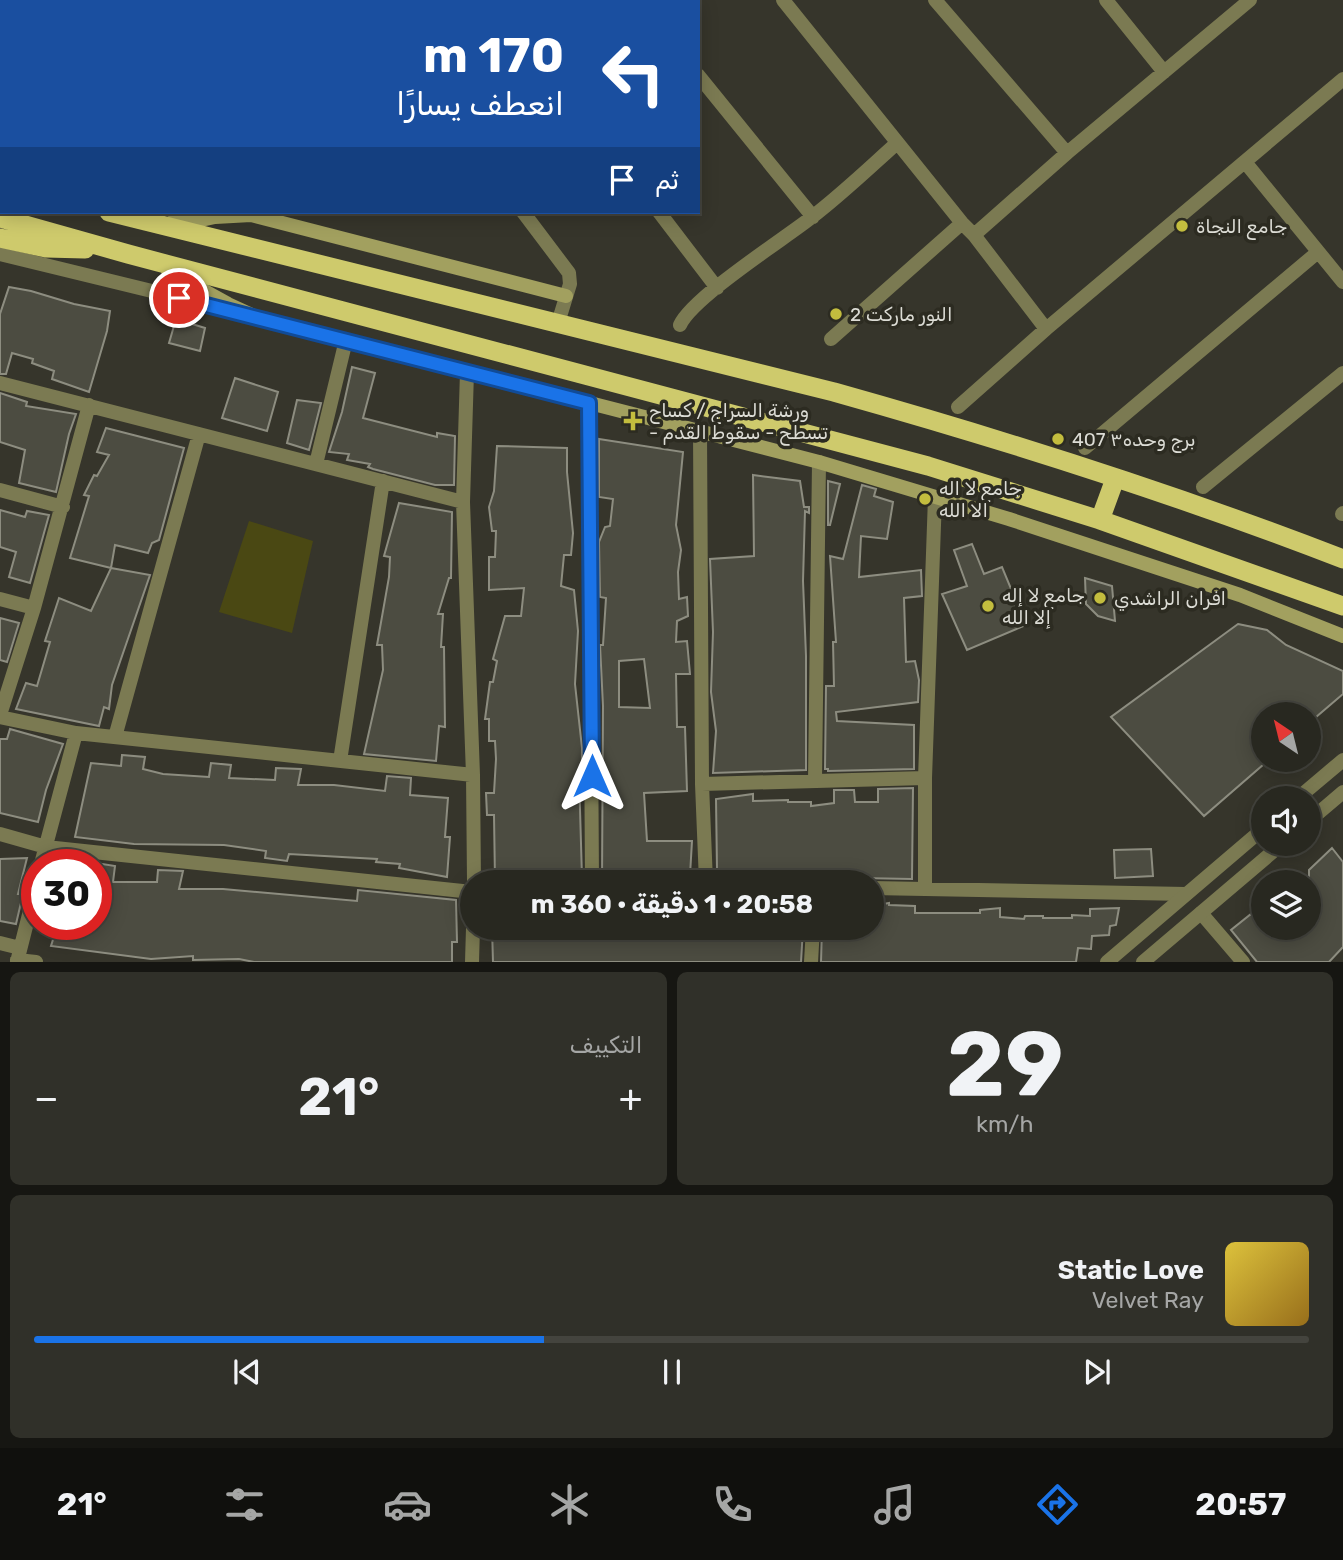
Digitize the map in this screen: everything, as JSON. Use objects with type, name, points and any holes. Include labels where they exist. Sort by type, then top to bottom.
[{"type":"highway","points":[[119,214],[847,396],[940,422],[1115,479],[1343,559]]},
{"type":"highway","points":[[0,218],[929,466],[1100,520],[1343,606]]},
{"type":"highway","points":[[0,238],[46,248],[103,247]]},
{"type":"highway","points":[[1100,520],[1115,479]]},
{"type":"main road","points":[[136,218],[187,223],[222,214],[251,215],[566,296]]},
{"type":"main road","points":[[128,254],[158,265],[256,317],[818,462],[934,496],[1240,595],[1343,636]]},
{"type":"street","points":[[783,0],[974,235],[1046,329]]},
{"type":"street","points":[[935,0],[1067,153]]},
{"type":"street","points":[[1106,0],[1164,72]]},
{"type":"street","points":[[974,235],[1067,153],[1250,0]]},
{"type":"street","points":[[700,77],[813,217]]},
{"type":"street","points":[[958,407],[1046,329],[1343,79]]},
{"type":"street","points":[[680,325],[683,317],[717,288],[813,217],[897,143]]},
{"type":"street","points":[[1245,162],[1343,282]]},
{"type":"street","points":[[525,214],[567,268],[570,278],[558,324]]},
{"type":"street","points":[[661,214],[717,288]]},
{"type":"street","points":[[831,339],[962,223]]},
{"type":"street","points":[[1085,448],[1318,252]]},
{"type":"street","points":[[0,254],[256,317]]},
{"type":"street","points":[[316,464],[346,340]]},
{"type":"street","points":[[467,372],[463,502],[474,870]]},
{"type":"street","points":[[1203,486],[1343,373]]},
{"type":"street","points":[[0,383],[463,502]]},
{"type":"street","points":[[589,403],[592,870]]},
{"type":"street","points":[[89,405],[63,507],[0,716],[76,733],[473,775]]},
{"type":"street","points":[[700,431],[702,784],[706,870]]},
{"type":"street","points":[[115,737],[199,434]]},
{"type":"street","points":[[815,781],[818,462]]},
{"type":"street","points":[[340,761],[383,481]]},
{"type":"street","points":[[0,490],[63,507]]},
{"type":"street","points":[[925,890],[925,778],[934,496]]},
{"type":"street","points":[[0,599],[34,608]]},
{"type":"street","points":[[46,847],[76,733]]},
{"type":"street","points":[[1312,786],[1343,760]]},
{"type":"street","points":[[702,784],[925,778]]},
{"type":"street","points":[[1321,811],[1343,792]]},
{"type":"street","points":[[0,834],[46,847],[460,891]]},
{"type":"street","points":[[1107,961],[1251,839]]},
{"type":"street","points":[[1143,961],[1268,856]]},
{"type":"street","points":[[884,888],[1186,894]]},
{"type":"street","points":[[1201,913],[1243,961]]},
{"type":"street","points":[[472,961],[473,940]]},
{"type":"street","points":[[811,961],[813,940]]},
{"type":"street","points":[[0,943],[18,956],[36,961]]},
{"type":"shaded area","points":[[249,521],[313,541],[292,633],[219,612]]},
{"type":"building","points":[[9,287],[110,311],[107,331],[89,392],[52,379],[54,371],[32,363],[33,359],[12,353],[6,374],[0,374],[0,314]]},
{"type":"building","points":[[176,319],[205,328],[200,351],[169,343]]},
{"type":"building","points":[[352,367],[375,373],[363,418],[437,437],[437,433],[455,436],[454,485],[435,485],[373,469],[368,467],[370,464],[347,460],[349,454],[329,452],[342,412]]},
{"type":"building","points":[[235,378],[278,392],[267,431],[222,418]]},
{"type":"building","points":[[0,393],[27,402],[26,406],[76,414],[56,492],[19,483],[25,450],[0,442]]},
{"type":"building","points":[[297,400],[321,403],[309,450],[287,443]]},
{"type":"building","points":[[106,428],[184,448],[159,540],[152,543],[148,553],[115,545],[111,568],[70,558],[89,496],[84,495],[94,475],[97,476],[109,455],[97,452]]},
{"type":"building","points":[[599,439],[683,452],[676,525],[681,550],[678,572],[679,599],[687,597],[688,616],[677,621],[676,642],[687,641],[690,674],[676,674],[677,727],[685,727],[687,791],[644,793],[647,841],[692,841],[690,870],[602,870],[603,706],[600,645],[603,645],[606,598],[600,597],[599,542],[605,527],[610,526],[613,499],[599,497]],"holes":[[[644,659],[650,708],[619,707],[619,661]]]},
{"type":"building","points":[[497,446],[567,448],[573,533],[571,555],[564,555],[561,586],[574,590],[578,631],[575,684],[582,748],[582,775],[579,775],[582,870],[495,870],[494,815],[487,815],[486,793],[494,793],[495,741],[489,741],[489,719],[485,719],[490,682],[493,682],[497,661],[493,659],[505,616],[521,616],[524,588],[489,590],[489,557],[495,557],[496,531],[492,531],[489,507],[494,491]]},
{"type":"building","points":[[753,475],[800,481],[804,507],[809,507],[809,513],[805,511],[803,581],[806,770],[713,773],[716,731],[711,692],[713,632],[710,559],[754,556]]},
{"type":"building","points":[[828,481],[840,484],[830,525],[828,525]]},
{"type":"building","points":[[862,485],[876,489],[874,496],[893,502],[887,539],[861,536],[859,577],[921,570],[922,596],[904,598],[906,662],[915,661],[919,680],[918,702],[836,712],[837,721],[914,725],[914,769],[825,769],[826,686],[834,686],[833,642],[836,642],[830,556],[843,559]]},
{"type":"building","points":[[399,503],[452,512],[451,578],[438,614],[443,614],[441,647],[444,647],[445,727],[439,726],[436,761],[364,754],[383,670],[382,645],[377,645],[389,577],[390,557],[384,556]]},
{"type":"building","points":[[0,510],[25,517],[27,511],[49,515],[30,583],[9,577],[16,552],[0,547]]},
{"type":"building","points":[[972,544],[984,574],[1002,567],[1026,625],[967,650],[942,594],[967,586],[954,550]]},
{"type":"building","points":[[111,568],[150,575],[112,685],[109,709],[104,707],[99,726],[16,709],[26,683],[37,686],[50,642],[45,641],[59,598],[91,611]]},
{"type":"building","points":[[1085,578],[1112,586],[1115,621],[1098,616],[1086,604]]},
{"type":"building","points":[[0,618],[19,623],[7,662],[0,660]]},
{"type":"building","points":[[1238,624],[1267,630],[1286,645],[1343,671],[1343,694],[1321,713],[1321,702],[1251,702],[1251,772],[1255,772],[1204,816],[1111,717]]},
{"type":"building","points":[[10,729],[63,744],[46,790],[38,822],[0,813],[0,739],[7,739]]},
{"type":"building","points":[[122,755],[145,757],[143,769],[163,774],[209,777],[211,763],[231,765],[229,778],[275,780],[276,768],[301,769],[298,785],[334,785],[385,791],[387,776],[411,778],[410,795],[448,798],[445,837],[450,837],[447,877],[399,868],[400,864],[376,862],[377,859],[289,854],[287,861],[265,858],[266,851],[224,845],[134,844],[75,837],[91,763],[121,766]]},
{"type":"building","points":[[913,788],[912,879],[884,878],[884,870],[717,869],[716,799],[753,794],[753,801],[788,800],[811,802],[811,806],[834,803],[834,790],[854,790],[855,802],[878,802],[878,789]]},
{"type":"building","points":[[1332,848],[1343,862],[1343,947],[1329,962],[1257,962],[1231,930],[1251,914],[1251,940],[1321,940],[1321,870],[1309,870]]},
{"type":"building","points":[[1151,849],[1153,876],[1115,878],[1114,850]]},
{"type":"building","points":[[21,858],[18,894],[21,894],[21,903],[16,924],[0,921],[0,859]]},
{"type":"building","points":[[112,866],[115,866],[113,882],[157,882],[158,870],[183,871],[179,889],[223,889],[357,901],[358,890],[456,900],[457,942],[452,942],[452,962],[254,962],[239,959],[193,960],[193,956],[151,959],[51,946],[53,940],[112,940]]},
{"type":"building","points":[[884,904],[915,906],[915,913],[980,913],[980,910],[1000,908],[1000,917],[1024,919],[1025,916],[1090,916],[1090,909],[1119,908],[1116,925],[1110,926],[1109,935],[1092,936],[1091,949],[1078,948],[1076,962],[821,962],[822,940],[884,940]]},
{"type":"building","points":[[492,940],[802,940],[801,962],[493,962]]},
{"type":"place","name":"جامع النجاة","points":[[1182,226]]},
{"type":"place","name":"النور ماركت 2","points":[[836,314]]},
{"type":"place","name":"ورشة السراج / كساح - تسطح - سقوط القدم","points":[[633,421]]},
{"type":"place","name":"برج وحده٣ 407","points":[[1058,439]]},
{"type":"place","name":"جامع لا اله الا الله","points":[[925,499]]},
{"type":"place","name":"افران الراشدي","points":[[1100,598]]},
{"type":"place","name":"جامع لا إله إلا الله","points":[[988,606]]},
{"type":"route","points":[[179,298],[589,403],[592,776]]}]
